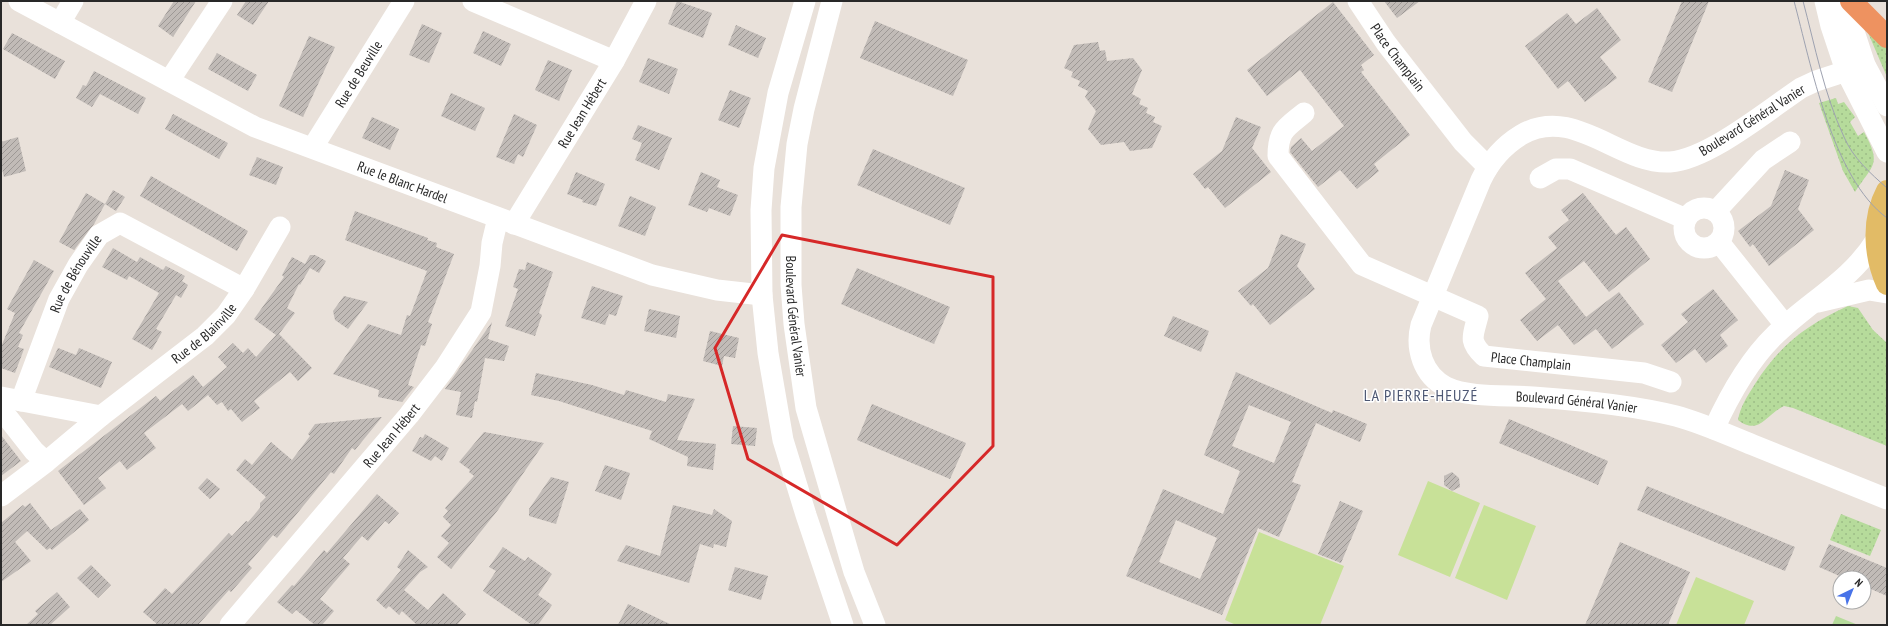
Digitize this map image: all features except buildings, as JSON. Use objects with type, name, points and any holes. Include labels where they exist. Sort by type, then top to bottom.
[{"type":"highway","points":[[1851,1],[1887,37]]},
{"type":"main road","points":[[1887,191],[1881,202],[1876,240],[1877,250],[1887,284]]},
{"type":"street","name":"Rue le Blanc Hardel","points":[[20,1],[255,127],[652,275],[710,288],[762,295]]},
{"type":"street","points":[[60,23],[73,1]]},
{"type":"street","points":[[169,81],[222,1]]},
{"type":"street","name":"Rue de Beuville","points":[[312,148],[404,1]]},
{"type":"street","points":[[473,1],[614,61]]},
{"type":"street","name":"Rue Jean Hébert","points":[[230,625],[409,415],[445,368],[481,312],[490,266],[492,243],[614,61],[646,1]]},
{"type":"street","points":[[806,1],[778,93],[764,168],[761,210],[762,295],[768,353],[784,440],[806,515],[843,625]]},
{"type":"street","name":"Boulevard Général Vanier","points":[[832,1],[804,109],[797,144],[791,207],[791,285],[794,324],[806,408],[854,572],[875,625]]},
{"type":"street","name":"Place Champlain","points":[[1358,1],[1386,43],[1463,142],[1488,167]]},
{"type":"street","points":[[1825,1],[1831,26],[1875,100],[1887,112]]},
{"type":"street","points":[[1844,1],[1856,68],[1887,152]]},
{"type":"street","points":[[1856,68],[1887,106]]},
{"type":"street","name":"Boulevard Général Vanier","points":[[1488,167],[1512,140],[1533,129],[1548,126],[1572,129],[1644,158],[1670,162],[1689,158],[1714,147],[1801,88],[1816,81],[1856,68]]},
{"type":"street","name":"Place Champlain","points":[[1304,113],[1282,130],[1278,140],[1278,156],[1362,265],[1478,316],[1472,338],[1475,347],[1484,356],[1644,373],[1671,382]]},
{"type":"street","points":[[1716,211],[1763,160],[1790,142]]},
{"type":"street","points":[[1433,296],[1488,167]]},
{"type":"street","points":[[1540,178],[1556,169],[1570,169],[1686,219]]},
{"type":"street","points":[[1703,207],[1716,211],[1724,223],[1724,230],[1719,242],[1708,248],[1695,246],[1686,237],[1684,231],[1686,219],[1696,209],[1703,207]]},
{"type":"street","name":"Rue de Bénouville","points":[[21,401],[59,299],[74,272],[99,235],[120,223],[244,290]]},
{"type":"street","name":"Rue de Blainville","points":[[1,496],[46,462],[101,416],[205,336],[226,315],[244,290],[280,227]]},
{"type":"street","points":[[1714,429],[1726,404],[1762,348],[1785,325],[1814,303],[1858,264],[1876,240]]},
{"type":"street","points":[[1719,242],[1785,325]]},
{"type":"street","points":[[1814,303],[1837,296],[1869,290],[1887,293]]},
{"type":"street","name":"Boulevard Général Vanier","points":[[1433,296],[1421,325],[1418,346],[1425,366],[1439,382],[1446,387],[1471,393],[1547,398],[1677,416],[1714,429],[1887,499]]},
{"type":"street","points":[[1,397],[101,416]]},
{"type":"street","points":[[1,409],[34,451],[46,462]]},
{"type":"highlighted area","points":[[782,235],[993,277],[993,446],[897,545],[748,459],[715,348]]},
{"type":"green space","points":[[1866,28],[1887,48],[1887,77]]},
{"type":"green space","points":[[1836,98],[1838,104],[1844,102],[1855,117],[1850,122],[1858,136],[1864,132],[1873,151],[1874,158],[1871,169],[1855,192],[1843,171],[1819,103]]},
{"type":"green space","points":[[1848,306],[1858,308],[1873,330],[1887,343],[1887,446],[1793,408],[1784,406],[1757,425],[1751,426],[1738,420],[1742,406],[1752,388],[1764,370],[1784,347],[1819,321]]},
{"type":"green space","points":[[1428,481],[1480,503],[1450,577],[1398,555]]},
{"type":"green space","points":[[1484,505],[1536,526],[1507,600],[1455,578]]},
{"type":"green space","points":[[1841,514],[1881,530],[1870,556],[1830,540]]},
{"type":"green space","points":[[1259,532],[1344,566],[1320,625],[1236,625],[1225,620]]},
{"type":"green space","points":[[1696,577],[1754,601],[1744,625],[1676,625]]},
{"type":"green space","points":[[1836,616],[1858,625],[1832,625]]},
{"type":"tram line","points":[[1794,1],[1816,87],[1838,148],[1852,176],[1868,200],[1887,218]]},
{"type":"tram line","points":[[1803,1],[1825,87],[1844,137],[1857,158],[1868,171],[1887,188]]},
{"type":"district","name":"LA PIERRE-HEUZÉ","points":[[1421,395]]}]
